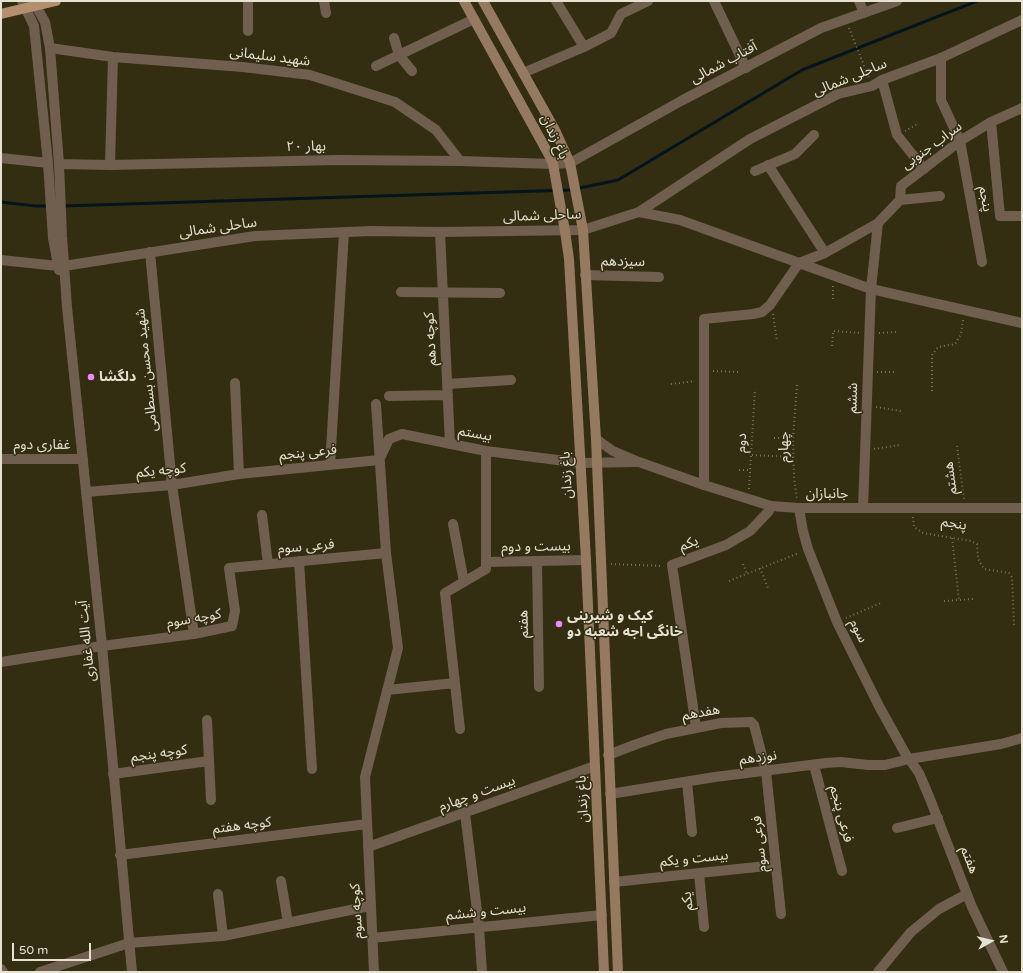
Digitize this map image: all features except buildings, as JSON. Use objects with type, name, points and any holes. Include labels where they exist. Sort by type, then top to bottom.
[{"type":"main road","points":[[1,14],[24,5],[56,1]]},
{"type":"main road","name":"باغ زندان","points":[[464,1],[539,135],[553,164],[565,231],[569,259],[581,463],[604,972]]},
{"type":"main road","name":"باغ زندان","points":[[483,1],[555,130],[570,163],[581,215],[596,439],[618,972]]},
{"type":"street","points":[[248,1],[248,31]]},
{"type":"street","points":[[324,1],[326,13]]},
{"type":"street","points":[[556,1],[584,46]]},
{"type":"street","points":[[523,73],[611,33],[621,14],[648,1]]},
{"type":"street","points":[[714,1],[746,68]]},
{"type":"street","points":[[859,1],[864,13]]},
{"type":"street","name":"آفتاب شمالی","points":[[570,163],[681,101],[821,28],[898,1]]},
{"type":"street","points":[[34,4],[45,22],[50,48],[60,178],[57,237]]},
{"type":"street","points":[[24,5],[34,26],[49,177],[57,237]]},
{"type":"street","points":[[376,66],[474,19]]},
{"type":"street","name":"ساحلی شمالی","points":[[1,260],[61,266],[255,236],[371,231],[440,232],[583,230],[639,212],[750,139],[838,94],[872,86],[882,80],[941,58],[1022,20]]},
{"type":"street","points":[[394,38],[399,55],[412,70]]},
{"type":"street","name":"شهید سلیمانی","points":[[50,48],[113,57],[243,67],[310,75],[395,102],[436,130],[460,161]]},
{"type":"street","points":[[110,165],[113,57]]},
{"type":"street","points":[[941,58],[941,100],[960,141]]},
{"type":"street","points":[[882,80],[897,135],[924,169]]},
{"type":"street","name":"سراب جنوبی","points":[[799,263],[825,253],[878,223],[900,200],[901,186],[960,141],[991,122],[1022,108]]},
{"type":"street","points":[[991,122],[1000,216],[1022,216]]},
{"type":"street","points":[[755,171],[795,154],[814,135]]},
{"type":"street","name":"پنجم","points":[[960,141],[982,262]]},
{"type":"street","name":"بهار ۲۰","points":[[1,158],[59,164],[110,165],[338,160],[460,161],[553,164],[570,163]]},
{"type":"street","points":[[768,165],[825,253]]},
{"type":"street","points":[[900,200],[940,196]]},
{"type":"street","points":[[639,212],[680,220],[871,288],[1022,323]]},
{"type":"street","points":[[871,288],[878,223]]},
{"type":"street","points":[[330,465],[344,232]]},
{"type":"street","name":"کوچه دهم","points":[[440,232],[450,444]]},
{"type":"street","name":"آیت الله غفاری","points":[[57,237],[67,307],[102,646],[120,855],[132,972]]},
{"type":"street","name":"شهید محسن بسطامی","points":[[150,252],[172,485],[194,634]]},
{"type":"street","points":[[704,485],[704,319],[762,312],[770,305],[799,263]]},
{"type":"street","name":"سیزدهم","points":[[585,276],[659,277]]},
{"type":"street","name":"ششم","points":[[863,508],[871,288]]},
{"type":"street","points":[[402,292],[500,293]]},
{"type":"street","points":[[447,384],[511,380]]},
{"type":"street","points":[[235,383],[239,474]]},
{"type":"street","points":[[389,396],[448,395]]},
{"type":"street","name":"کوچه سوم","points":[[374,972],[365,777],[398,648],[386,553],[376,404]]},
{"type":"street","name":"بیستم","points":[[379,460],[388,439],[402,434],[486,451],[581,463]]},
{"type":"street","name":"جانبازان","points":[[596,439],[613,451],[639,462],[704,485],[771,506],[799,508],[1022,508]]},
{"type":"street","points":[[460,729],[444,593],[486,569],[486,451]]},
{"type":"street","name":"غفاری دوم","points":[[1,460],[82,459]]},
{"type":"street","name":"فرعی پنجم","points":[[239,474],[379,460]]},
{"type":"street","name":"جانبازان","points":[[581,463],[639,462]]},
{"type":"street","name":"کوچه یکم","points":[[86,492],[172,485],[239,474]]},
{"type":"street","name":"یکم","points":[[672,565],[726,544],[750,532],[771,506]]},
{"type":"street","name":"سوم","points":[[799,508],[808,549],[837,622],[880,708],[909,759]]},
{"type":"street","points":[[262,515],[268,564]]},
{"type":"street","points":[[453,524],[464,582]]},
{"type":"street","name":"فرعی سوم","points":[[229,568],[386,553]]},
{"type":"street","name":"بیست و دوم","points":[[486,562],[586,560]]},
{"type":"street","points":[[299,561],[312,769]]},
{"type":"street","name":"هفتم","points":[[537,561],[539,687]]},
{"type":"street","points":[[672,565],[696,727]]},
{"type":"street","name":"کوچه سوم","points":[[1,662],[102,646],[194,634],[232,626],[235,611],[229,568]]},
{"type":"street","points":[[387,690],[455,682]]},
{"type":"street","points":[[207,720],[211,800]]},
{"type":"street","name":"هفدهم","points":[[608,755],[666,734],[696,727],[751,722],[754,725],[766,771]]},
{"type":"street","name":"نوزدهم","points":[[610,794],[715,777],[842,762],[885,765],[909,759],[1001,744],[1022,738]]},
{"type":"street","name":"هفتم","points":[[909,759],[919,773],[967,894],[1003,972]]},
{"type":"street","name":"کوچه پنجم","points":[[113,774],[209,761]]},
{"type":"street","name":"فرعی پنجم","points":[[814,765],[842,871]]},
{"type":"street","name":"بیست و چهارم","points":[[368,848],[595,766]]},
{"type":"street","name":"فرعی سوم","points":[[766,771],[781,914]]},
{"type":"street","points":[[687,782],[692,832]]},
{"type":"street","points":[[465,813],[479,927],[482,972]]},
{"type":"street","points":[[897,828],[938,818]]},
{"type":"street","name":"کوچه هفتم","points":[[120,855],[367,824]]},
{"type":"street","name":"بیست و یکم","points":[[614,882],[776,865]]},
{"type":"street","name":"یکم","points":[[699,873],[704,927]]},
{"type":"street","points":[[281,881],[288,923]]},
{"type":"street","points":[[218,894],[223,936]]},
{"type":"street","points":[[883,970],[911,932],[939,909],[967,894]]},
{"type":"street","points":[[40,972],[129,943],[223,936],[370,906]]},
{"type":"street","name":"بیست و ششم","points":[[372,938],[602,915]]},
{"type":"path","points":[[849,27],[867,73]]},
{"type":"path","points":[[897,135],[919,123]]},
{"type":"path","points":[[770,305],[774,315],[777,341]]},
{"type":"path","points":[[932,391],[932,354],[938,347],[956,344],[961,334],[964,309]]},
{"type":"path","points":[[671,384],[704,375],[738,372]]},
{"type":"path","points":[[868,372],[894,372]]},
{"type":"path","name":"چهارم","points":[[797,385],[793,457],[794,478],[799,508]]},
{"type":"path","name":"دوم","points":[[748,498],[752,455],[755,389]]},
{"type":"path","points":[[867,406],[901,411]]},
{"type":"path","points":[[774,438],[793,438]]},
{"type":"path","points":[[865,451],[900,445]]},
{"type":"path","name":"هشتم","points":[[957,446],[965,508]]},
{"type":"path","points":[[752,455],[793,457]]},
{"type":"path","points":[[739,470],[751,470]]},
{"type":"path","name":"پنجم","points":[[912,508],[914,526],[923,534],[971,541],[977,544],[978,559],[984,569],[1009,573],[1012,577],[1014,625]]},
{"type":"path","points":[[952,538],[959,600]]},
{"type":"path","points":[[729,581],[808,549]]},
{"type":"path","name":"یکم","points":[[600,563],[663,566],[672,565]]},
{"type":"path","points":[[743,564],[747,574]]},
{"type":"path","points":[[760,568],[768,588]]},
{"type":"path","points":[[944,601],[973,599]]},
{"type":"path","points":[[837,622],[882,603]]},
{"type":"waterway","points":[[63,206],[570,190],[618,180],[802,70],[977,1]]},
{"type":"waterway","points":[[1,202],[49,206]]},
{"type":"place","name":"دلگشا","points":[[91,377]]},
{"type":"place","name":"کیک و شیرینی خانگی اجه شعبه دو","points":[[559,624]]}]
